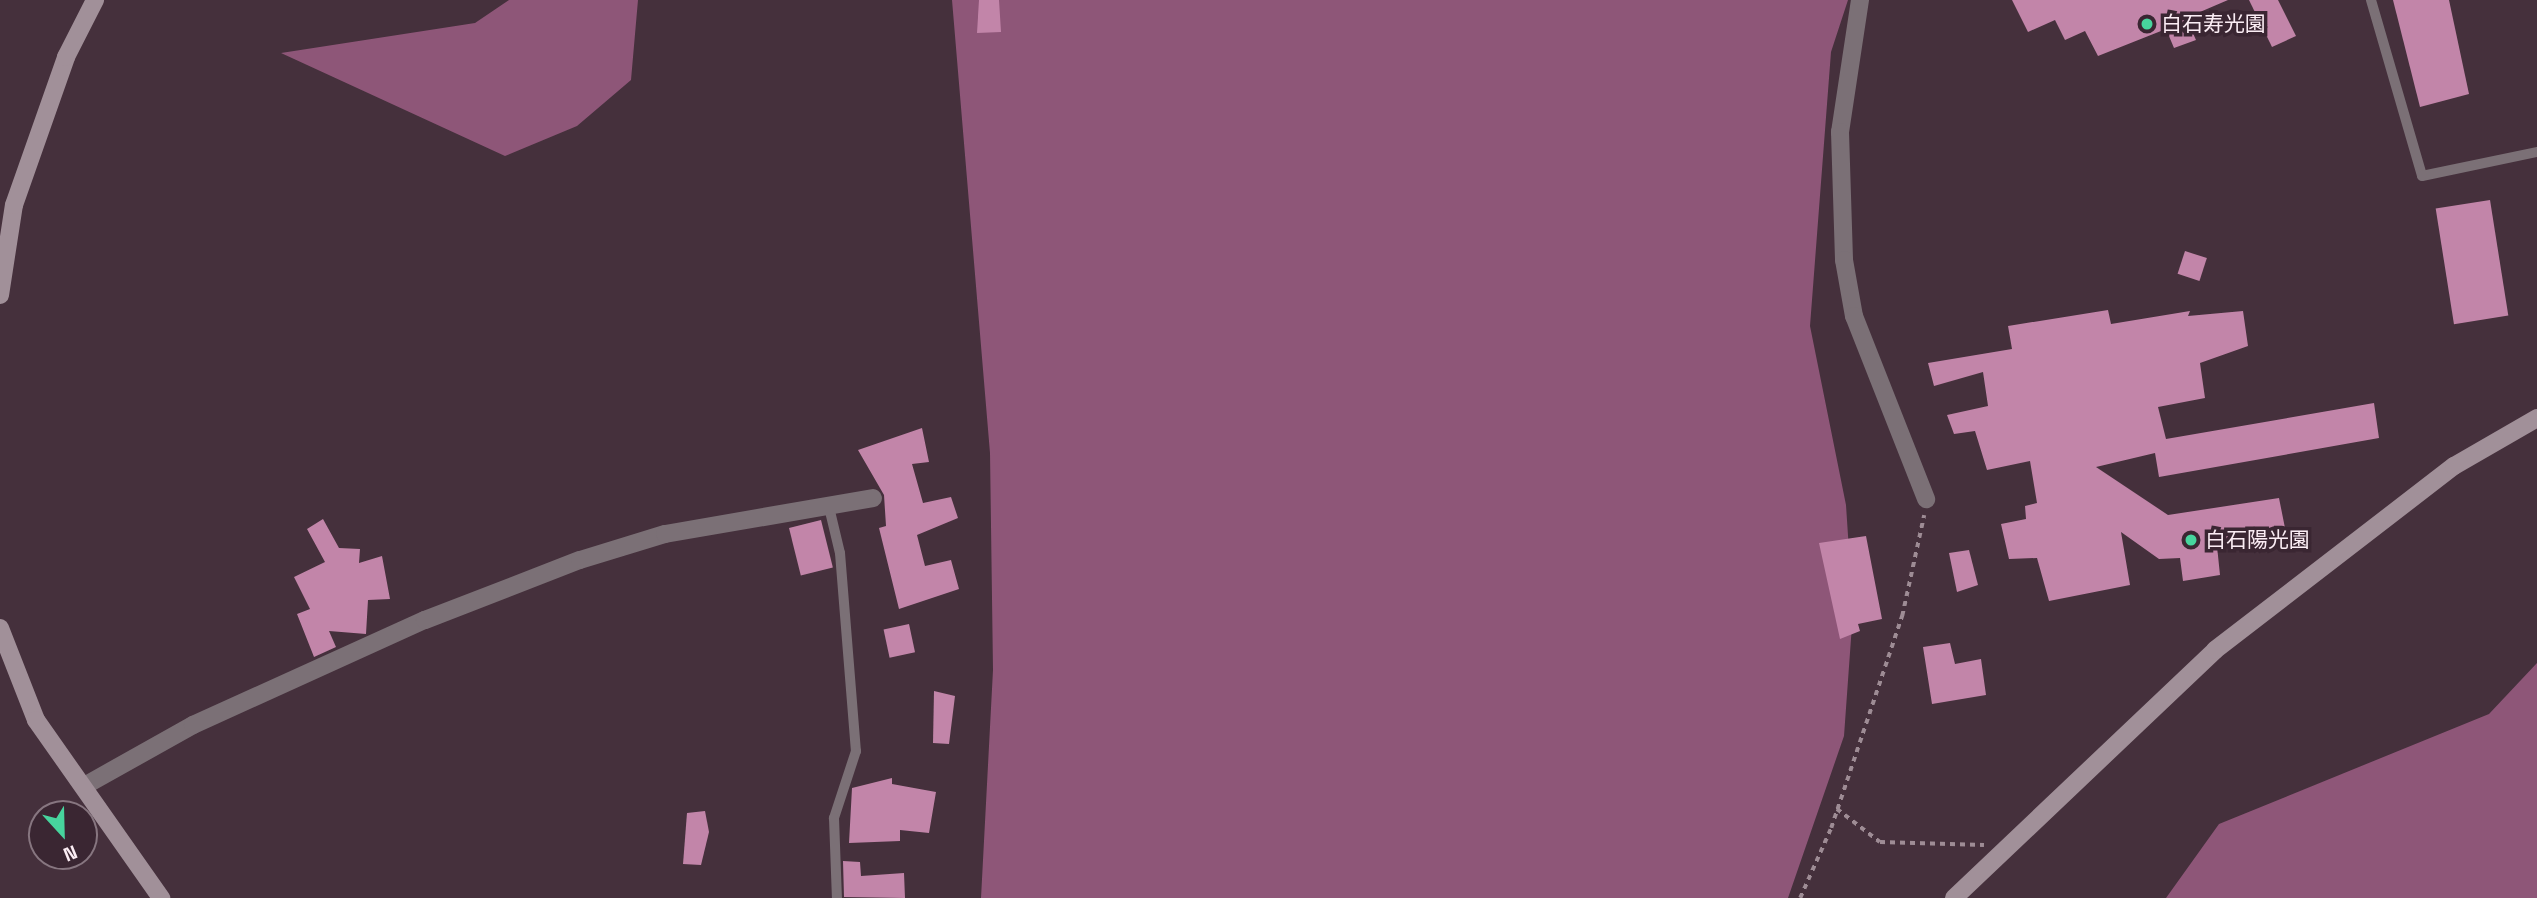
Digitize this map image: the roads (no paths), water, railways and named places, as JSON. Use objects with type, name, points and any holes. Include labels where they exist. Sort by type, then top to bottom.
[{"type":"street","points":[[0,295],[1,267],[31,155],[66,57],[95,0]]},
{"type":"street","points":[[1860,0],[1840,132],[1844,260],[1854,316],[1926,499]]},
{"type":"street","points":[[1954,898],[2160,697],[2279,598],[2454,466],[2537,418]]},
{"type":"street","points":[[86,785],[194,725],[425,620],[580,560],[665,534],[829,508],[873,498]]},
{"type":"street","points":[[0,628],[36,720],[86,785],[161,898]]},
{"type":"lane","points":[[2371,0],[2422,176],[2537,152]]},
{"type":"lane","points":[[829,508],[840,553],[856,751],[834,818],[838,898]]},
{"type":"place","name":"白石寿光園","points":[[2147,24]]},
{"type":"place","name":"白石陽光園","points":[[2191,540]]}]
